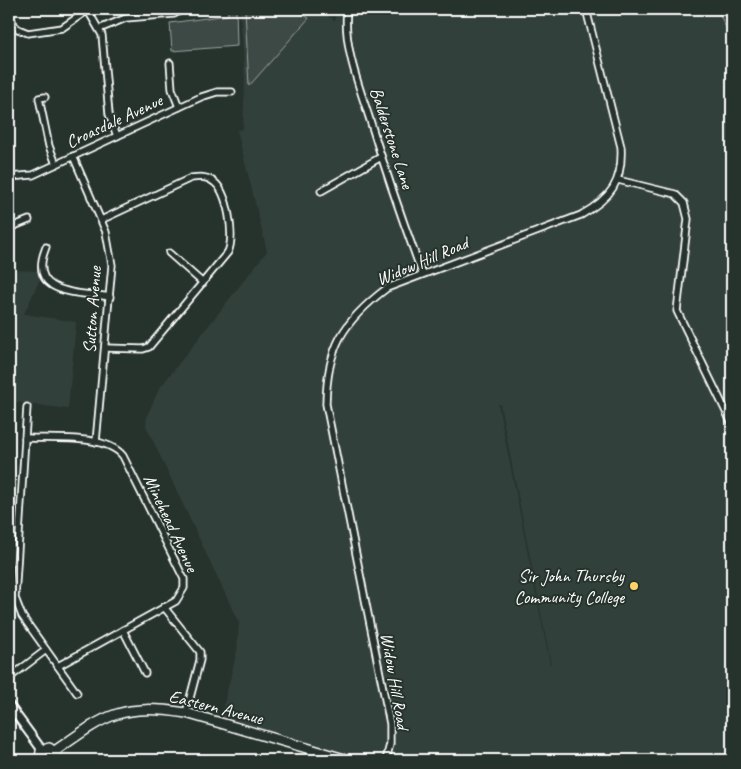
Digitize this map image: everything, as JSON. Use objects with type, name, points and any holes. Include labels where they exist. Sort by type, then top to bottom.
[{"type":"highway","name":"Eastern Avenue","points":[[55,756],[101,719],[128,710],[160,709],[186,714],[348,760]]},
{"type":"highway","points":[[40,760],[39,756],[42,750],[49,748],[55,756]]},
{"type":"street","points":[[99,29],[126,18],[174,14],[183,9]]},
{"type":"street","name":"Balderstone Lane","points":[[346,9],[348,38],[360,88],[381,157],[422,273]]},
{"type":"street","name":"Widow Hill Road","points":[[386,760],[390,744],[390,724],[326,404],[326,380],[332,354],[342,334],[362,307],[387,288],[422,273],[582,215],[598,205],[610,194],[618,180],[622,165],[621,147],[586,9]]},
{"type":"street","points":[[9,11],[13,24],[18,29],[28,33],[62,28],[87,10],[102,34],[109,114],[117,136]]},
{"type":"street","points":[[170,64],[172,89],[179,107]]},
{"type":"street","name":"Croasdale Avenue","points":[[9,177],[33,175],[210,94],[232,92]]},
{"type":"street","points":[[40,98],[49,146],[56,164]]},
{"type":"street","name":"Sutton Avenue","points":[[74,156],[101,220],[111,256],[110,297],[96,442]]},
{"type":"street","points":[[321,191],[381,157]]},
{"type":"street","points":[[101,220],[191,178],[203,177],[214,181],[221,190],[232,238],[228,252],[149,347],[143,349],[105,348]]},
{"type":"street","points":[[618,180],[675,194],[684,203],[688,219],[676,311],[732,424]]},
{"type":"street","points":[[9,228],[29,220]]},
{"type":"street","points":[[46,248],[40,254],[42,275],[52,287],[110,297]]},
{"type":"street","points":[[169,253],[203,283]]},
{"type":"street","points":[[27,407],[14,588],[17,608],[77,693]]},
{"type":"street","name":"Minehead Avenue","points":[[24,438],[96,442],[117,448],[123,456],[182,572],[184,588],[181,596],[58,666]]},
{"type":"street","points":[[164,607],[200,652],[200,660],[186,714]]},
{"type":"street","points":[[123,630],[145,672]]},
{"type":"street","points":[[9,678],[46,650]]},
{"type":"street","points":[[9,705],[42,750]]},
{"type":"shaded area","points":[[228,9],[236,9],[237,46],[172,51],[170,23],[228,15]]},
{"type":"shaded area","points":[[240,9],[319,9],[335,21],[336,9],[717,9],[732,41],[732,760],[366,760],[221,716],[237,651],[239,623],[146,426],[147,416],[159,389],[267,251],[237,130],[243,129],[245,79]],"holes":[[[498,404],[500,404],[551,664]]]},
{"type":"shaded area","points":[[245,9],[294,9],[309,18],[249,86]]},
{"type":"shaded area","points":[[717,9],[732,9],[732,40]]},
{"type":"shaded area","points":[[9,270],[38,271],[40,279],[24,314],[76,322],[68,409],[9,401]]},
{"type":"place","name":"Sir John Thursby Community College","points":[[634,586]]}]
